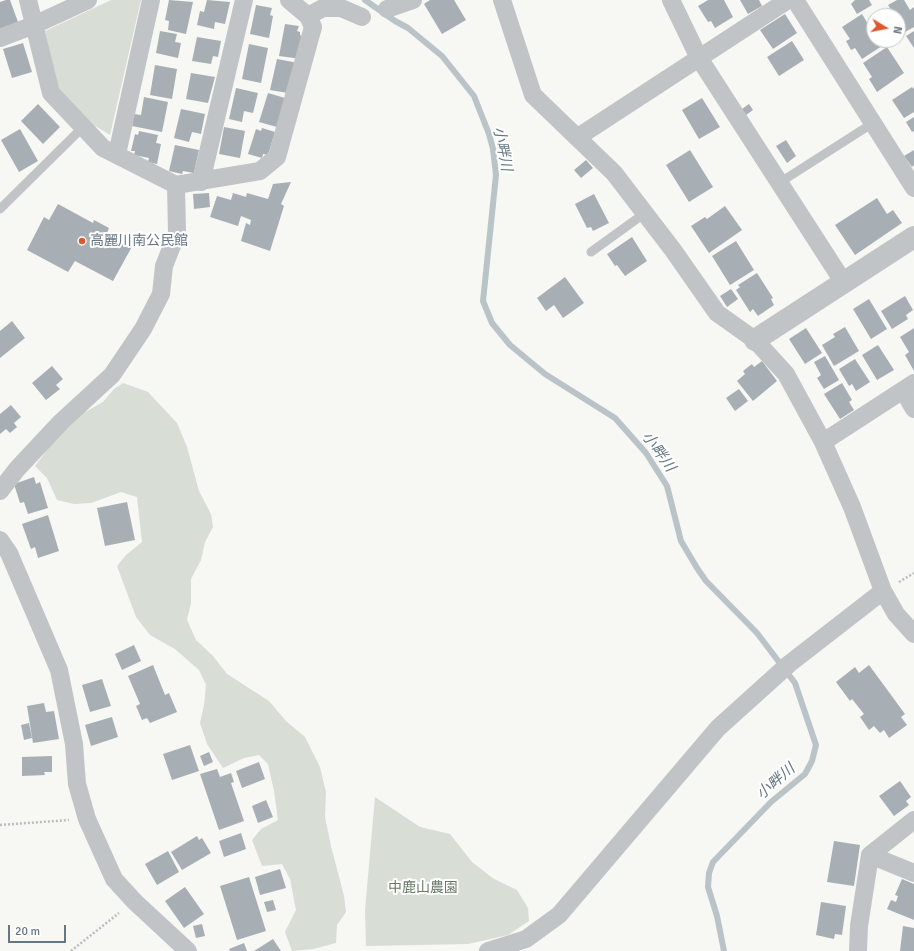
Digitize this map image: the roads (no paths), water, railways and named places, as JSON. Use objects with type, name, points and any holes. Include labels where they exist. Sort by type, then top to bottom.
[{"type":"street","points":[[28,0],[51,93],[84,126],[103,148],[176,185],[260,171],[276,157],[313,27],[308,16],[289,0]]},
{"type":"street","points":[[0,38],[34,25],[88,0]]},
{"type":"street","points":[[117,154],[151,0]]},
{"type":"street","points":[[201,182],[244,0]]},
{"type":"street","points":[[387,9],[413,0]]},
{"type":"street","points":[[502,0],[533,95],[614,173],[718,313],[755,340],[786,374],[823,442],[852,507],[883,591],[896,614],[914,634]]},
{"type":"street","points":[[670,0],[699,58],[844,283]]},
{"type":"street","points":[[578,137],[788,0]]},
{"type":"street","points":[[795,0],[914,188]]},
{"type":"street","points":[[308,16],[323,8],[341,8],[362,16]]},
{"type":"street","points":[[0,491],[17,469],[61,422],[112,375],[143,329],[160,294],[164,266],[177,233],[176,185]]},
{"type":"street","points":[[755,340],[914,237]]},
{"type":"street","points":[[823,442],[908,387],[914,409]]},
{"type":"street","points":[[0,540],[9,553],[59,670],[74,744],[77,784],[87,819],[114,879],[134,901],[188,951]]},
{"type":"street","points":[[488,951],[526,939],[560,915],[718,728],[789,664],[883,591]]},
{"type":"street","points":[[858,951],[859,926],[870,855],[914,820]]},
{"type":"street","points":[[870,855],[914,873]]},
{"type":"lane","points":[[779,183],[873,123]]},
{"type":"lane","points":[[0,209],[84,126]]},
{"type":"lane","points":[[591,252],[645,214]]},
{"type":"waterway","name":"小畔川","points":[[365,0],[395,21],[408,28],[442,56],[474,96],[489,134],[493,149],[496,175],[483,301],[492,323],[510,345],[545,374],[615,418],[646,453],[667,486],[681,541],[697,568],[706,581],[757,633],[795,683],[816,745],[812,761],[805,774],[771,802],[713,862],[709,873],[708,887],[717,916],[724,951]]},
{"type":"place","name":"高麗川南公民館","points":[[82,241]]},
{"type":"park label","name":"中鹿山農園","points":[[423,888]]}]
